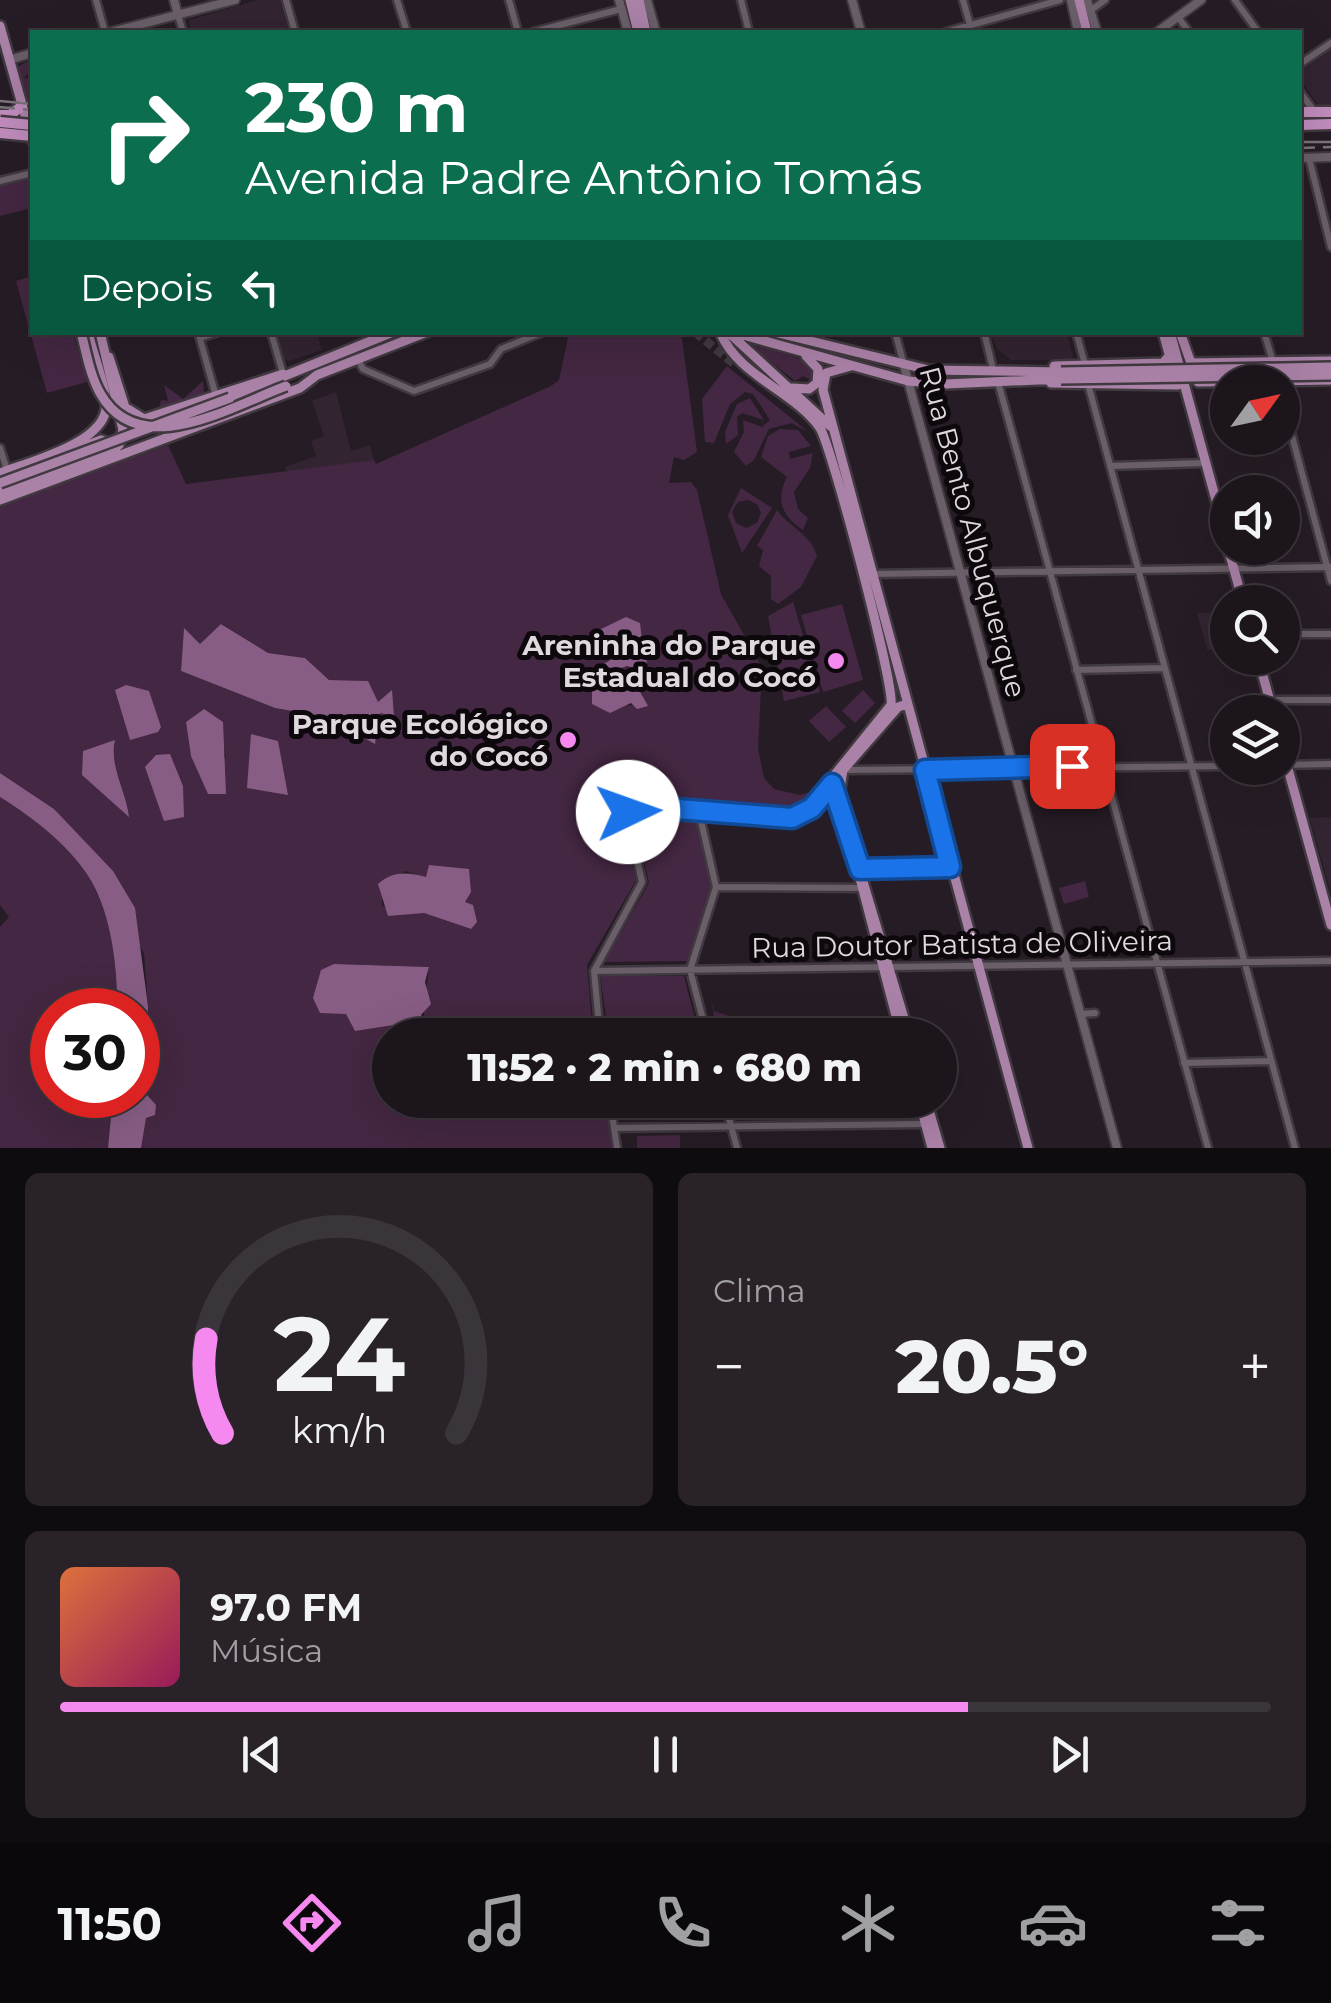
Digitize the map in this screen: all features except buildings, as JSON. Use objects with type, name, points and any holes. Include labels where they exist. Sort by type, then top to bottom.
[{"type":"highway","points":[[0,119],[22,106]]},
{"type":"highway","points":[[1302,112],[1331,112]]},
{"type":"highway","points":[[0,119],[30,125]]},
{"type":"highway","points":[[1302,125],[1331,124]]},
{"type":"highway","points":[[0,133],[30,138]]},
{"type":"main road","points":[[630,0],[638,30]]},
{"type":"main road","points":[[646,0],[646,30]]},
{"type":"main road","points":[[1075,0],[1086,30]]},
{"type":"main road","points":[[0,26],[5,61],[30,132]]},
{"type":"main road","points":[[85,335],[99,392],[114,411],[142,426],[174,427],[419,335]]},
{"type":"main road","points":[[54,453],[88,436],[102,421],[106,403],[85,335]]},
{"type":"main road","points":[[102,338],[128,410],[144,419],[282,374],[382,335]]},
{"type":"main road","points":[[722,335],[728,348],[823,433],[908,704],[1028,1148]]},
{"type":"main road","points":[[731,335],[820,413],[834,438]]},
{"type":"main road","points":[[743,335],[908,380],[998,382],[1061,375],[1331,371]]},
{"type":"main road","points":[[787,335],[904,366],[994,369],[1166,359]]},
{"type":"main road","points":[[811,335],[818,342]]},
{"type":"main road","points":[[1167,335],[1166,359],[1173,384]]},
{"type":"main road","points":[[1168,335],[1210,481]]},
{"type":"main road","points":[[1181,335],[1186,358],[1195,363],[1272,362],[1331,371]]},
{"type":"main road","points":[[0,492],[109,454],[121,442],[123,426],[102,338]]},
{"type":"main road","points":[[787,348],[810,359],[819,374],[809,389],[789,388]]},
{"type":"main road","points":[[1195,363],[1192,373],[1198,382],[1210,382]]},
{"type":"main road","points":[[737,366],[763,380]]},
{"type":"main road","points":[[851,366],[831,370],[822,381],[893,695],[888,710],[836,767],[832,784],[860,869],[897,1018]]},
{"type":"main road","points":[[1026,368],[1061,375]]},
{"type":"main road","points":[[1300,377],[1331,371]]},
{"type":"main road","points":[[0,483],[230,398],[282,374]]},
{"type":"main road","points":[[0,500],[300,388],[317,375]]},
{"type":"main road","points":[[1034,380],[1173,384],[1186,394]]},
{"type":"main road","points":[[160,416],[154,424],[158,432],[188,431]]},
{"type":"main road","points":[[3,472],[54,453],[101,440],[108,442],[105,450],[54,472]]},
{"type":"main road","points":[[1233,565],[1238,585]]},
{"type":"main road","points":[[839,796],[844,770],[898,707],[908,704]]},
{"type":"main road","points":[[858,754],[868,732],[886,724]]},
{"type":"main road","points":[[1291,785],[1331,925]]},
{"type":"main road","points":[[860,869],[861,888],[903,1018]]},
{"type":"main road","points":[[924,1118],[932,1148]]},
{"type":"main road","points":[[929,1118],[940,1148]]},
{"type":"street","points":[[96,0],[107,30]]},
{"type":"street","points":[[174,0],[182,30]]},
{"type":"street","points":[[116,30],[236,0]]},
{"type":"street","points":[[286,0],[294,30]]},
{"type":"street","points":[[398,0],[406,30]]},
{"type":"street","points":[[510,0],[518,30]]},
{"type":"street","points":[[646,0],[655,30]]},
{"type":"street","points":[[741,0],[748,30]]},
{"type":"street","points":[[852,0],[860,30]]},
{"type":"street","points":[[963,0],[971,29],[1060,0]]},
{"type":"street","points":[[1075,0],[1078,30]]},
{"type":"street","points":[[1087,0],[1096,30]]},
{"type":"street","points":[[1091,10],[1105,0]]},
{"type":"street","points":[[1160,30],[1201,0]]},
{"type":"street","points":[[1236,0],[1257,30]]},
{"type":"street","points":[[539,30],[620,4],[627,30]]},
{"type":"street","points":[[1178,17],[1187,30]]},
{"type":"street","points":[[1302,63],[1331,43]]},
{"type":"street","points":[[5,61],[30,54]]},
{"type":"street","points":[[1302,95],[1314,112]]},
{"type":"street","points":[[1331,158],[1304,158],[1331,247]]},
{"type":"street","points":[[0,180],[30,172]]},
{"type":"street","points":[[199,335],[216,396]]},
{"type":"street","points":[[271,335],[282,374]]},
{"type":"street","points":[[385,335],[386,348]]},
{"type":"street","points":[[358,358],[363,368],[414,391],[490,364],[504,348],[536,335]]},
{"type":"street","name":"Rua Bento Albuquerque","points":[[896,335],[1117,1148]]},
{"type":"street","points":[[985,335],[994,369]]},
{"type":"street","points":[[1077,335],[1085,364]]},
{"type":"street","points":[[1265,335],[1272,362]]},
{"type":"street","points":[[998,382],[1208,1148]]},
{"type":"street","points":[[1088,384],[1295,1148]]},
{"type":"street","points":[[0,448],[3,472]]},
{"type":"street","points":[[1298,455],[1331,581]]},
{"type":"street","points":[[1110,466],[1205,463]]},
{"type":"street","points":[[867,574],[1329,567]]},
{"type":"street","points":[[1300,634],[1331,634]]},
{"type":"street","points":[[1076,670],[1164,668]]},
{"type":"street","points":[[1300,700],[1331,700]]},
{"type":"street","points":[[1300,765],[1331,764]]},
{"type":"street","points":[[844,770],[1210,766]]},
{"type":"street","points":[[598,1018],[594,971],[642,882],[628,812],[636,806],[792,818],[812,808],[832,784]]},
{"type":"street","points":[[699,812],[716,887],[690,970],[703,1018]]},
{"type":"street","points":[[860,869],[950,867]]},
{"type":"street","points":[[716,887],[861,888]]},
{"type":"street","name":"Rua Doutor Batista de Oliveira","points":[[594,971],[1331,962]]},
{"type":"street","points":[[1081,1014],[1095,1013]]},
{"type":"street","points":[[1184,1063],[1271,1061]]},
{"type":"street","points":[[613,1118],[617,1148]]},
{"type":"street","points":[[729,1118],[737,1148]]},
{"type":"street","points":[[614,1128],[925,1124]]},
{"type":"shaded area","points":[[258,0],[280,0],[288,30],[190,30],[189,20]]},
{"type":"shaded area","points":[[1331,50],[1331,105],[1318,105],[1302,82],[1302,70]]},
{"type":"shaded area","points":[[30,60],[30,71],[24,78],[30,79],[30,101],[26,101],[17,67]]},
{"type":"shaded area","points":[[30,177],[30,208],[0,216],[0,185]]},
{"type":"shaded area","points":[[30,277],[30,332],[16,281]]},
{"type":"shaded area","points":[[31,335],[74,335],[87,382],[47,393]]},
{"type":"shaded area","points":[[278,335],[318,335],[322,350],[289,361],[284,359]]},
{"type":"shaded area","name":"Parque Ecológico do Cocó","points":[[569,335],[681,335],[697,452],[684,460],[674,457],[669,483],[691,482],[697,490],[721,594],[762,667],[758,749],[764,778],[774,789],[800,795],[822,788],[792,813],[635,801],[620,815],[636,880],[587,965],[592,1018],[423,1018],[429,967],[334,964],[346,1014],[355,1031],[372,1028],[372,1118],[608,1118],[612,1148],[141,1148],[142,1118],[160,1118],[160,988],[147,988],[144,953],[54,809],[0,773],[0,506],[168,445],[186,484],[374,460],[376,464],[559,380]],"holes":[[[222,624],[268,653],[305,658],[329,680],[367,681],[378,703],[391,691],[393,715],[380,712],[375,743],[327,717],[275,708],[181,671],[184,629],[200,644]],[[638,654],[628,666],[610,671],[620,686],[637,686],[643,695],[637,705],[617,706],[595,684],[604,667]],[[204,709],[220,728],[226,758],[191,756],[186,722]],[[251,734],[278,741],[283,788]],[[115,741],[114,760],[128,816],[83,751]],[[405,871],[426,878],[465,902],[470,929],[424,913],[382,906],[382,890]]]},
{"type":"shaded area","points":[[991,335],[1068,335],[1073,356],[1069,360],[1011,360],[997,349]]},
{"type":"shaded area","points":[[746,342],[804,360],[815,369],[814,382],[803,376],[795,381]]},
{"type":"shaded area","points":[[727,366],[806,431],[792,423],[769,429],[754,460],[746,466],[734,452],[744,432],[743,420],[762,427],[770,420],[753,394],[745,392],[730,404],[714,443],[705,442],[702,399]]},
{"type":"shaded area","points":[[203,381],[204,394],[159,410],[161,400],[168,401],[164,385],[183,399]]},
{"type":"shaded area","points":[[336,392],[351,451],[370,445],[374,460],[287,473],[285,467],[316,456],[311,441],[324,436],[312,401]]},
{"type":"shaded area","points":[[750,398],[764,420],[742,413],[737,417],[738,435],[726,444],[725,432],[737,404]]},
{"type":"shaded area","points":[[780,429],[798,430],[811,446],[789,452],[790,459],[813,453],[810,468],[794,492],[798,509],[808,518],[803,530],[783,507],[781,493],[787,477],[761,457],[768,436]]},
{"type":"shaded area","points":[[741,488],[772,508],[742,553],[728,515]],"holes":[[[748,500],[757,504],[761,513],[757,523],[746,528],[736,523],[732,512],[738,502]]]},
{"type":"shaded area","points":[[777,510],[810,542],[817,556],[801,587],[778,604],[771,599],[771,576],[759,566],[763,550],[757,546]]},
{"type":"shaded area","points":[[793,602],[820,692],[784,701],[768,616]]},
{"type":"shaded area","name":"Areninha do Parque Estadual do Cocó","points":[[842,604],[863,680],[823,692],[801,615]]},
{"type":"shaded area","points":[[1197,613],[1210,613],[1207,650]]},
{"type":"shaded area","points":[[626,617],[640,623],[642,640],[631,646],[599,648],[597,631]]},
{"type":"shaded area","points":[[221,624],[268,653],[305,658],[329,680],[368,681],[378,702],[392,690],[394,716],[380,713],[375,744],[327,717],[275,708],[181,671],[184,628],[200,644]]},
{"type":"shaded area","points":[[645,651],[647,663],[643,670],[627,666],[610,672],[620,686],[637,686],[648,706],[637,709],[631,703],[610,713],[592,704],[592,671],[624,652],[629,657]]},
{"type":"shaded area","points":[[126,685],[149,691],[161,727],[158,732],[130,740],[115,690]]},
{"type":"shaded area","points":[[863,690],[875,703],[855,723],[842,711]]},
{"type":"shaded area","points":[[826,706],[846,727],[829,742],[809,721]]},
{"type":"shaded area","points":[[204,709],[223,722],[226,794],[208,794],[191,756],[186,722]]},
{"type":"shaded area","points":[[251,734],[278,741],[288,795],[247,788]]},
{"type":"shaded area","points":[[115,740],[114,759],[129,817],[82,775],[83,751]]},
{"type":"shaded area","points":[[170,754],[183,786],[184,817],[164,821],[145,767],[156,755]]},
{"type":"shaded area","points":[[0,773],[54,809],[113,871],[135,908],[146,988],[116,988],[106,916],[87,874],[66,848],[0,797]]},
{"type":"shaded area","points":[[0,797],[66,848],[87,874],[106,916],[116,988],[30,988],[30,1118],[111,1118],[108,1148],[0,1148],[0,927],[9,917],[0,905]]},
{"type":"shaded area","points":[[633,811],[697,815],[714,886],[690,961],[604,962],[649,883]]},
{"type":"shaded area","points":[[1331,817],[1331,894],[1310,818]]},
{"type":"shaded area","points":[[429,865],[469,869],[471,892],[465,902],[473,905],[477,922],[471,929],[424,913],[388,916],[378,884],[401,874],[426,877]]},
{"type":"shaded area","points":[[1085,881],[1089,897],[1064,904],[1059,888]]},
{"type":"shaded area","points":[[334,964],[429,967],[425,982],[431,1004],[422,1018],[372,1018],[372,1028],[355,1031],[346,1014],[320,1013],[313,998],[321,970]]},
{"type":"shaded area","points":[[600,976],[684,976],[695,1018],[606,1018]]},
{"type":"shaded area","points":[[711,1000],[714,1011],[735,1018],[714,1018]]},
{"type":"shaded area","points":[[111,1118],[146,1118],[141,1148],[108,1148]]},
{"type":"shaded area","points":[[622,1118],[688,1118],[622,1120]]},
{"type":"shaded area","points":[[736,1118],[792,1118],[792,1119]]},
{"type":"shaded area","points":[[680,1135],[680,1148],[637,1148],[637,1136]]},
{"type":"tunnel","points":[[699,335],[737,366]]},
{"type":"tram line","points":[[0,101],[30,104]]},
{"type":"tram line","points":[[1302,142],[1331,142]]},
{"type":"railway","points":[[0,107],[30,110]]},
{"type":"railway","points":[[1302,148],[1331,147]]},
{"type":"place","name":"Areninha do Parque Estadual do Cocó","points":[[836,661]]},
{"type":"place","name":"Parque Ecológico do Cocó","points":[[568,740]]},
{"type":"route","points":[[628,812],[639,806],[792,818],[812,808],[832,784],[860,869],[950,867],[925,770],[1072,766]]}]
